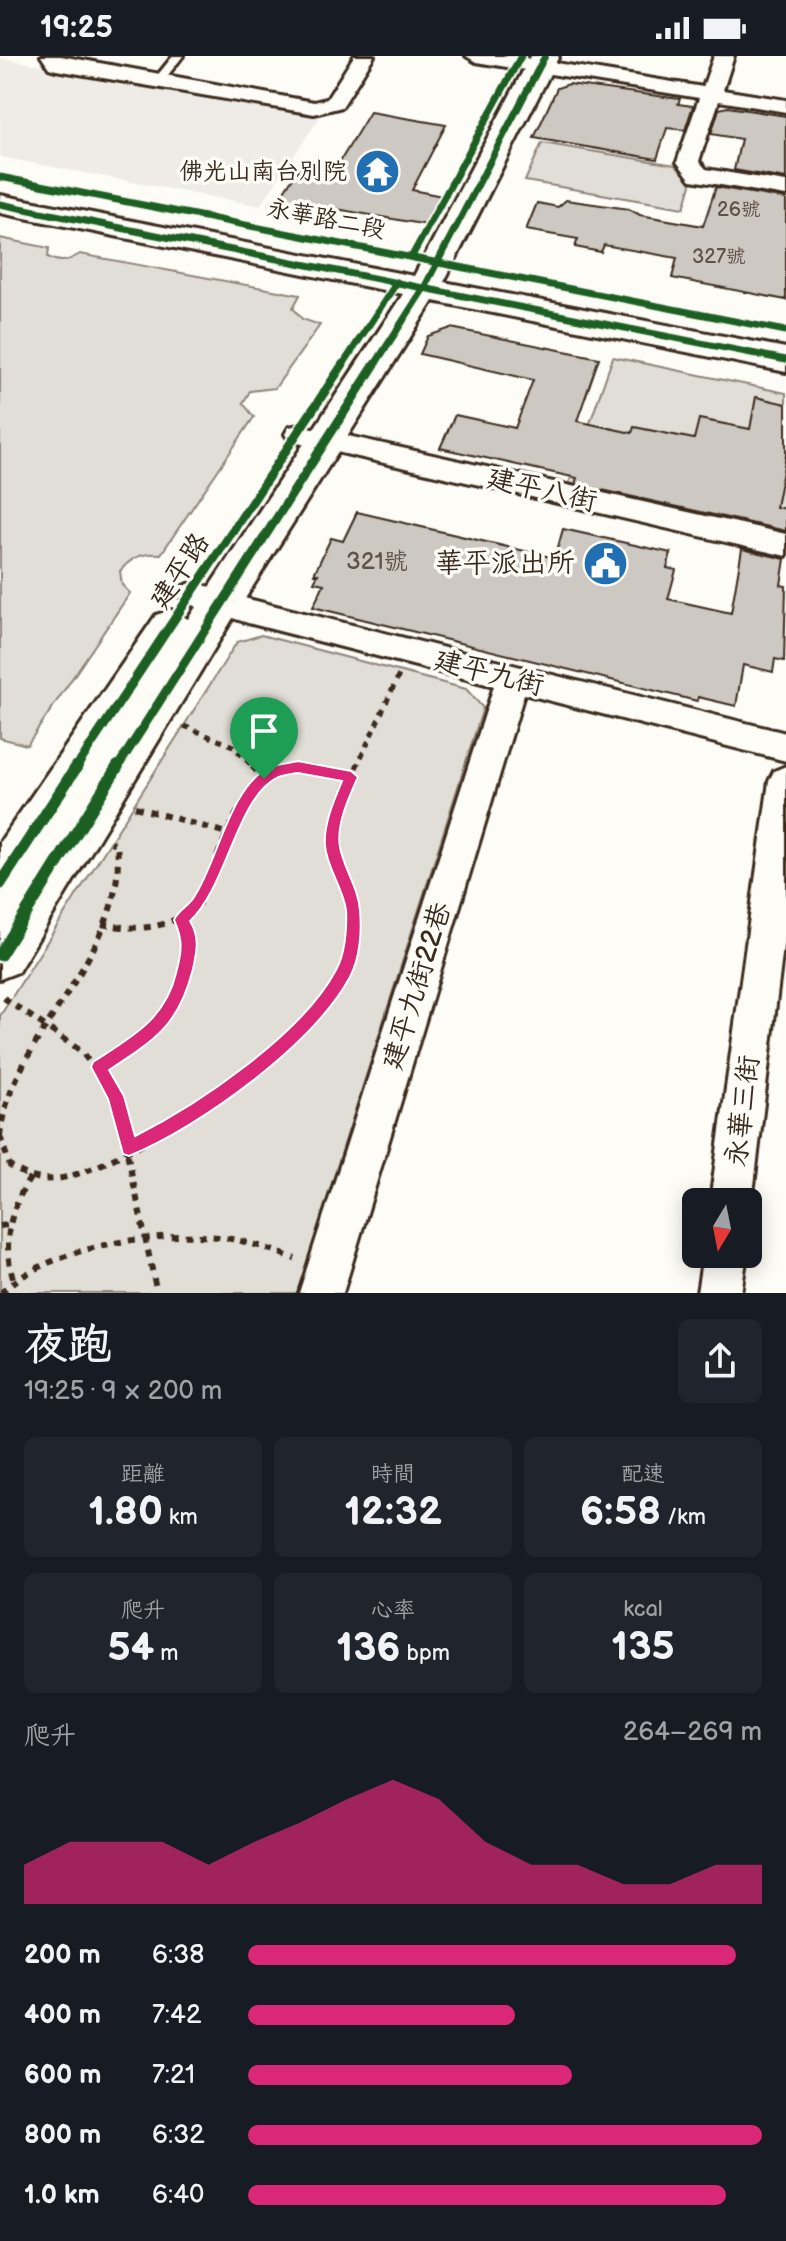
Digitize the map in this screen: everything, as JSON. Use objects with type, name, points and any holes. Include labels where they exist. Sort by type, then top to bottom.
[{"type":"street","points":[[51,56],[56,64],[314,108],[335,103],[364,56]]},
{"type":"street","points":[[476,56],[531,60],[710,95],[786,106]]},
{"type":"street","points":[[724,56],[688,162],[699,175],[786,189]]},
{"type":"street","name":"建平路","points":[[0,955],[15,874],[207,598],[418,272],[531,60]]},
{"type":"street","name":"永華路二段","points":[[0,177],[786,360]]},
{"type":"street","name":"永華路二段","points":[[0,204],[786,331]]},
{"type":"street","name":"建平八街","points":[[311,438],[786,545]]},
{"type":"street","name":"建平九街","points":[[207,598],[512,680],[786,747]]},
{"type":"street","name":"建平九街22巷","points":[[312,1277],[512,680]]},
{"type":"street","name":"永華三街","points":[[733,1188],[786,781]]},
{"type":"street","points":[[719,1293],[723,1268]]},
{"type":"lane","points":[[157,82],[178,56]]},
{"type":"path","points":[[105,838],[117,845],[122,859],[121,875],[102,924],[3,1110],[0,1136],[10,1166],[30,1178],[56,1179],[90,1170],[182,1120],[249,1073],[317,1012],[344,972],[352,946],[353,909],[332,845],[338,807],[403,667]]},
{"type":"path","points":[[178,724],[233,746],[246,755],[264,779]]},
{"type":"path","points":[[102,924],[150,929],[173,925],[181,920],[199,903],[245,804],[272,773],[298,767],[351,777]]},
{"type":"path","points":[[126,804],[230,834]]},
{"type":"path","points":[[99,1067],[150,1034],[167,1017],[179,995],[190,948],[189,933],[181,920]]},
{"type":"path","points":[[4,998],[49,1025],[99,1067],[115,1096],[129,1148],[157,1293]]},
{"type":"path","points":[[13,1278],[7,1265],[4,1225],[20,1191],[30,1178]]},
{"type":"path","points":[[1,1293],[13,1278],[30,1268],[146,1239],[218,1237],[312,1277]]},
{"type":"shaded area","points":[[0,58],[322,114],[260,206],[0,157]]},
{"type":"shaded area","points":[[542,143],[675,165],[692,181],[684,208],[525,181]]},
{"type":"shaded area","points":[[0,238],[49,248],[48,257],[61,261],[80,254],[300,295],[293,308],[302,319],[320,325],[275,388],[250,391],[243,403],[254,417],[161,554],[138,556],[120,571],[122,585],[130,593],[27,745],[0,738]]},
{"type":"shaded area","points":[[613,357],[786,393],[786,529],[569,483]]},
{"type":"shaded area","points":[[261,635],[466,689],[483,708],[297,1293],[0,1293],[0,1016],[237,642]]},
{"type":"building","points":[[569,84],[680,99],[678,104],[693,106],[685,130],[667,128],[657,159],[534,138],[557,88]]},
{"type":"building","points":[[728,107],[786,116],[786,179],[734,170],[741,139],[711,134],[719,109]]},
{"type":"building","name":"佛光山南台別院","points":[[370,112],[446,125],[412,190],[442,196],[427,225],[279,199],[299,168],[333,173]]},
{"type":"building","points":[[716,187],[786,199],[786,300],[672,278],[677,258],[604,245],[601,252],[575,247],[578,239],[526,230],[537,203],[558,207],[566,200],[629,209],[640,215],[703,226]]},
{"type":"building","points":[[451,328],[599,358],[577,421],[632,433],[634,427],[694,439],[699,419],[750,429],[756,397],[786,404],[786,455],[776,507],[786,509],[786,531],[575,484],[577,478],[440,448],[455,415],[515,428],[533,380],[420,354],[428,336]]},
{"type":"building","points":[[357,512],[555,558],[563,529],[671,553],[667,568],[676,570],[668,599],[731,613],[742,549],[785,559],[781,585],[786,586],[784,661],[775,659],[773,672],[743,665],[736,706],[698,697],[697,701],[313,607],[324,584],[314,582],[318,574],[314,574],[331,538],[343,541]]},
{"type":"cycle path","points":[[412,256],[521,56]]},
{"type":"cycle path","points":[[0,955],[221,602],[424,288],[545,56]]},
{"type":"cycle path","points":[[0,177],[786,331]]},
{"type":"cycle path","points":[[0,204],[786,360]]},
{"type":"cycle path","points":[[0,884],[397,282]]},
{"type":"place","name":"佛光山南台別院","points":[[378,171]]},
{"type":"place","name":"華平派出所","points":[[606,563]]},
{"type":"route","points":[[298,767],[323,769],[351,777],[338,807],[332,845],[353,909],[352,946],[344,972],[317,1012],[249,1073],[171,1127],[129,1148],[115,1096],[99,1067],[150,1034],[167,1017],[179,995],[187,969],[189,933],[181,920],[199,903],[245,804],[258,782],[264,779],[272,773],[298,767]]}]
